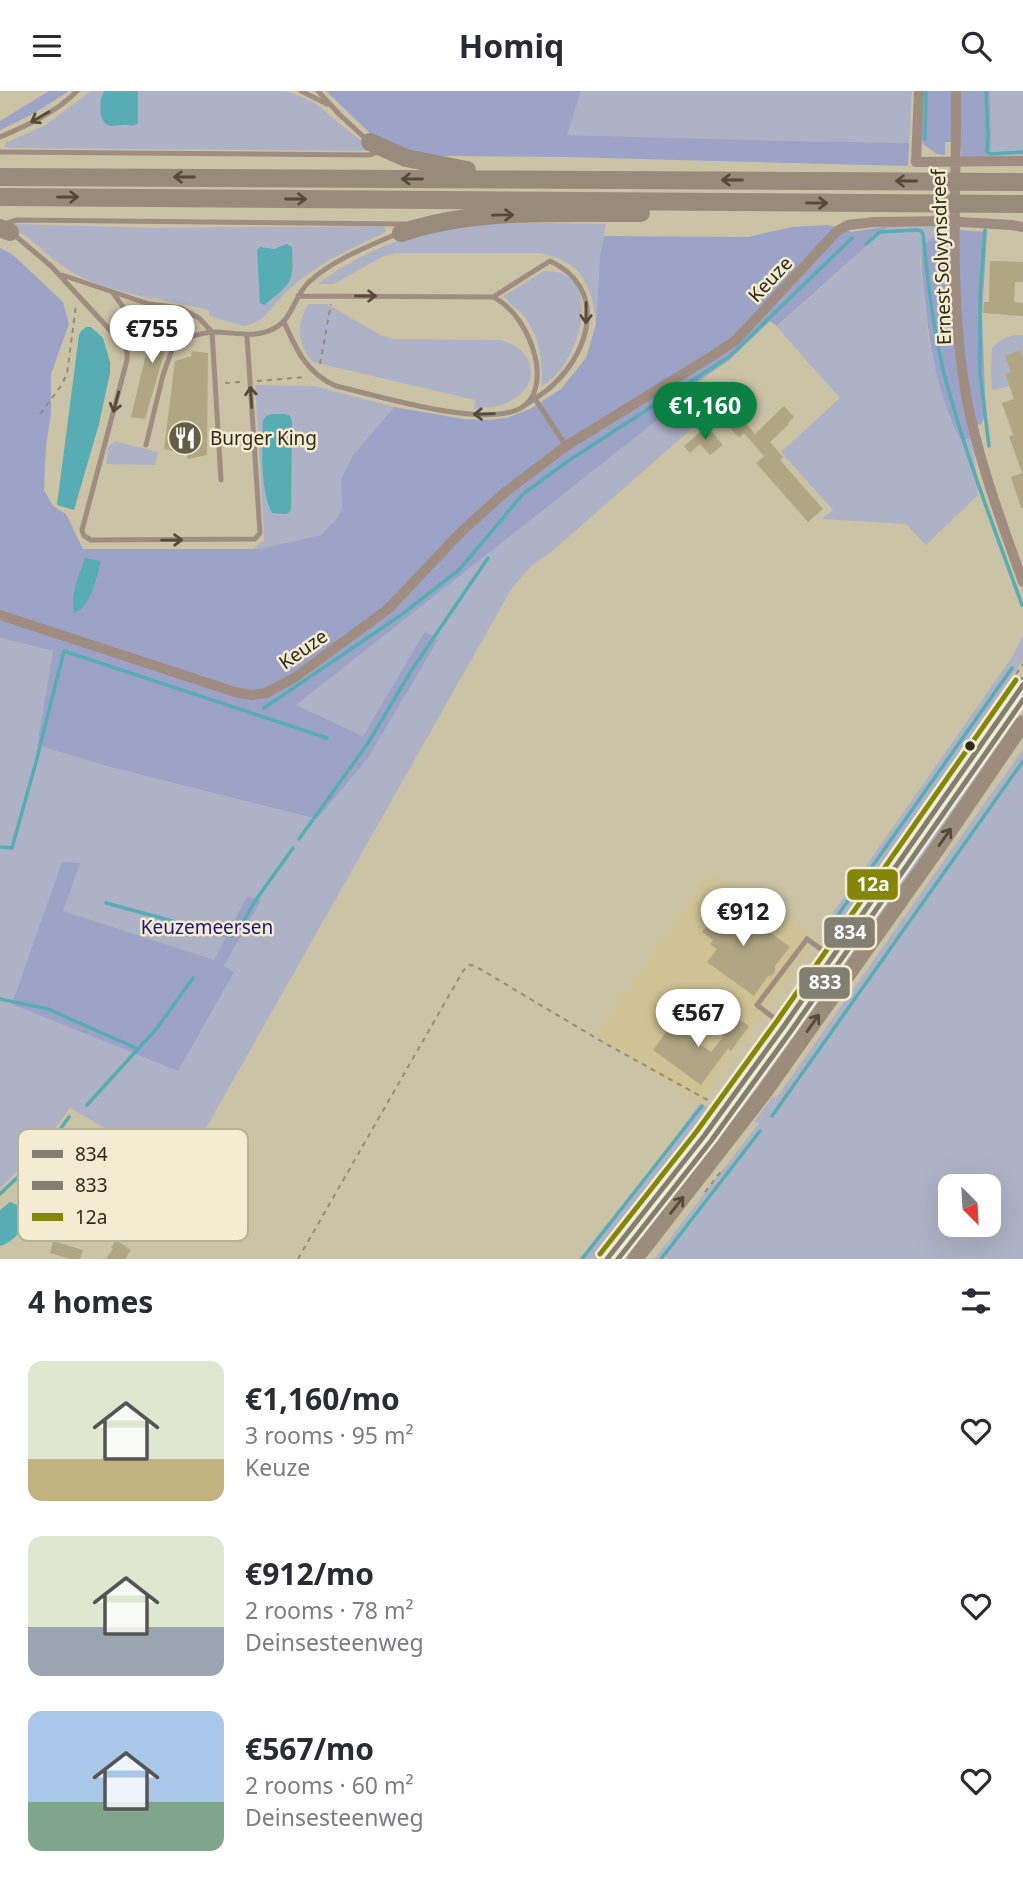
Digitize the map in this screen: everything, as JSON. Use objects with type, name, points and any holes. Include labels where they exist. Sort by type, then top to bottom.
[{"type":"highway","points":[[376,146],[416,160],[504,179]]},
{"type":"highway","points":[[0,177],[1023,181]]},
{"type":"highway","points":[[0,197],[1023,204]]},
{"type":"highway","points":[[401,233],[436,223],[489,215],[642,213],[773,202]]},
{"type":"highway","points":[[607,1259],[785,1026],[1023,685]]},
{"type":"highway","points":[[635,1259],[762,1094],[1023,723]]},
{"type":"street","points":[[919,91],[916,162],[1023,161]]},
{"type":"street","name":"Ernest Solvynsdreef","points":[[956,91],[957,311],[962,367],[970,414],[995,502],[1018,554],[1023,582]]},
{"type":"street","name":"Keuze","points":[[0,615],[235,692],[251,695],[266,693],[294,678],[388,609],[486,509],[566,446],[736,340],[837,231],[848,225],[862,223],[945,222],[1023,227]]},
{"type":"lane","points":[[0,137],[37,119],[77,91]]},
{"type":"lane","points":[[301,91],[333,108]]},
{"type":"lane","points":[[0,152],[380,153],[376,146],[318,91]]},
{"type":"lane","points":[[247,336],[260,533],[258,537],[91,540],[82,530],[127,360],[127,351],[59,274],[21,239],[4,230],[7,223],[17,220],[436,223]]},
{"type":"lane","points":[[146,445],[172,339],[212,332],[247,336],[274,329],[285,322],[298,296],[309,282],[337,263],[401,233]]},
{"type":"lane","points":[[285,322],[300,355],[323,381],[463,414],[486,415],[508,412],[524,406],[554,384],[579,349],[588,306],[584,291],[570,274],[550,261],[493,297]]},
{"type":"lane","points":[[59,274],[149,304],[181,308],[199,318],[212,332],[221,480]]},
{"type":"lane","points":[[113,293],[137,325],[151,334]]},
{"type":"lane","points":[[298,296],[493,297],[506,305],[521,323],[535,355],[537,383],[524,406]]},
{"type":"lane","points":[[122,343],[147,349]]},
{"type":"lane","points":[[535,399],[566,446]]},
{"type":"lane","points":[[785,1026],[757,1005],[807,939],[832,957]]},
{"type":"path","points":[[40,414],[67,374],[77,293]]},
{"type":"path","points":[[215,383],[306,378],[314,373],[319,364],[331,308],[330,296]]},
{"type":"path","points":[[298,1259],[463,971],[469,965],[724,1109]]},
{"type":"shaded area","points":[[49,91],[69,91],[33,114],[0,130],[0,121]]},
{"type":"shaded area","points":[[104,91],[138,91],[138,123],[132,126],[106,124],[100,111]]},
{"type":"shaded area","points":[[326,91],[581,91],[567,135],[909,143],[908,166],[441,156],[401,152],[375,138]]},
{"type":"shaded area","points":[[924,91],[990,91],[991,157],[962,157],[960,142],[945,142],[945,155],[937,154],[923,144],[921,137]]},
{"type":"shaded area","points":[[828,225],[851,232],[889,226],[777,326],[770,321],[728,361],[696,383],[679,403],[296,705],[363,736],[425,631],[438,640],[368,758],[317,819],[106,766],[37,745],[53,651],[0,638],[0,248],[12,254],[63,302],[69,324],[51,374],[51,414],[44,490],[53,506],[66,514],[83,549],[259,549],[321,535],[338,517],[342,508],[341,479],[353,455],[394,407],[463,419],[507,418],[530,409],[561,389],[586,358],[596,324],[600,254],[604,236],[748,237],[792,227]]},
{"type":"shaded area","points":[[960,230],[987,232],[982,316],[986,416],[981,424],[970,427],[973,439],[960,439],[941,389],[929,336],[922,267],[922,247],[933,237],[945,234],[946,262],[960,262]]},
{"type":"shaded area","points":[[287,244],[292,247],[289,282],[265,305],[260,303],[257,250],[260,247],[274,249]]},
{"type":"shaded area","points":[[86,327],[91,327],[103,338],[110,362],[110,373],[99,424],[74,510],[57,505],[79,335]]},
{"type":"shaded area","points":[[266,416],[290,416],[292,422],[291,510],[287,514],[272,513],[265,493],[263,421]]},
{"type":"shaded area","points":[[85,558],[101,561],[89,598],[74,613],[74,592]]},
{"type":"shaded area","points":[[62,862],[80,863],[63,911],[214,960],[247,896],[261,900],[224,966],[234,972],[178,1071],[12,1004]]},
{"type":"shaded area","points":[[709,874],[817,936],[700,1103],[594,1035]]},
{"type":"shaded area","points":[[10,1202],[18,1206],[18,1232],[10,1241],[0,1246],[0,1210]]},
{"type":"green space","points":[[91,91],[286,91],[314,102],[372,151],[4,146],[5,143],[44,126]]},
{"type":"green space","points":[[581,91],[912,91],[909,143],[566,135]]},
{"type":"green space","points":[[990,91],[1023,91],[1023,156],[991,157]]},
{"type":"green space","points":[[486,222],[606,224],[600,254],[596,324],[591,297],[582,276],[565,261],[538,253],[395,253],[382,257],[334,284],[318,284],[352,262],[391,243],[425,233]]},
{"type":"green space","points":[[14,224],[154,228],[383,226],[387,231],[329,260],[285,293],[264,317],[244,326],[212,317],[205,309],[150,299],[84,278],[64,267],[12,228]]},
{"type":"green space","points":[[889,226],[946,226],[945,234],[933,237],[922,247],[920,262],[929,343],[950,419],[973,439],[978,495],[926,545],[906,524],[822,519],[833,510],[781,452],[840,398],[777,327]]},
{"type":"green space","points":[[544,271],[564,274],[576,285],[581,301],[581,320],[576,341],[567,360],[555,376],[541,386],[542,368],[537,341],[524,316],[504,296]]},
{"type":"green space","points":[[309,304],[327,304],[392,339],[500,340],[512,344],[527,358],[531,375],[528,384],[522,393],[508,402],[474,409],[475,400],[313,362],[304,349],[300,333],[302,318]]},
{"type":"green space","points":[[1023,335],[1023,358],[1020,350],[1011,372],[1005,374],[1009,386],[994,390],[991,377],[992,348],[1001,340]]},
{"type":"green space","points":[[255,385],[314,386],[394,407],[353,455],[341,479],[342,508],[338,517],[321,535],[259,549],[253,549],[264,540]]},
{"type":"green space","name":"Keuzemeersen","points":[[679,403],[697,424],[550,553],[531,566],[512,588],[205,1129],[107,1129],[70,1108],[54,1129],[18,1129],[18,1170],[0,1188],[0,638],[53,651],[37,745],[106,766],[317,819],[425,632],[363,736],[295,705]]},
{"type":"green space","points":[[114,442],[158,452],[155,465],[106,464],[108,447]]},
{"type":"green space","points":[[1023,636],[1023,660],[830,937],[821,930],[1010,660]]},
{"type":"green space","points":[[1023,698],[1023,703],[982,771],[750,1102],[629,1259],[617,1259]]},
{"type":"green space","points":[[1023,749],[1023,1259],[668,1259],[664,1255],[661,1259],[654,1259],[759,1123],[754,1122],[773,1096],[777,1097]]},
{"type":"green space","points":[[700,1103],[711,1110],[673,1162],[596,1259],[579,1259],[663,1154]]},
{"type":"building","points":[[990,261],[1023,262],[1023,282],[1015,282],[1014,302],[1023,303],[1023,316],[983,313],[984,302],[989,302]]},
{"type":"building","points":[[156,312],[175,318],[170,333],[164,337],[167,343],[145,419],[131,417],[146,354],[152,351],[148,344],[149,339],[156,335],[152,328]]},
{"type":"building","points":[[1020,350],[1023,358],[1023,508],[1011,477],[1022,473],[1009,436],[1013,435],[1002,403],[1014,399],[1005,374],[1011,372],[1005,356]]},
{"type":"building","points":[[192,351],[208,353],[207,455],[187,459],[187,455],[164,449],[175,361],[191,356]]},
{"type":"building","points":[[720,395],[755,434],[784,406],[794,417],[770,442],[783,457],[780,460],[823,509],[808,522],[756,463],[764,456],[744,433],[739,438],[709,404]]},
{"type":"building","points":[[707,426],[723,445],[710,455],[700,444],[690,453],[684,446]]},
{"type":"building","points":[[726,900],[790,947],[775,966],[773,975],[768,976],[754,996],[707,962],[717,949],[710,944],[713,940],[702,932]]},
{"type":"building","points":[[737,1018],[749,1026],[731,1051],[728,1048],[701,1085],[653,1050],[672,1024],[711,1052],[724,1036],[712,1028],[718,1019],[730,1027]]},
{"type":"building","points":[[53,1241],[83,1250],[80,1259],[50,1253]]},
{"type":"building","points":[[118,1241],[131,1250],[125,1259],[106,1259],[113,1249],[111,1248]]},
{"type":"waterway","points":[[925,139],[926,91]]},
{"type":"waterway","points":[[986,91],[987,152],[1023,152]]},
{"type":"waterway","points":[[866,244],[880,232],[917,230],[923,234],[934,324],[945,377],[971,463],[1022,605]]},
{"type":"waterway","points":[[985,230],[980,295],[980,373],[989,446]]},
{"type":"waterway","points":[[264,708],[401,615],[460,569],[523,494],[568,461],[730,356],[852,238]]},
{"type":"waterway","points":[[299,839],[368,743],[411,671],[488,558]]},
{"type":"waterway","points":[[0,847],[12,848],[64,651],[327,738]]},
{"type":"waterway","points":[[826,932],[1012,668]]},
{"type":"waterway","points":[[772,1116],[1023,761]]},
{"type":"waterway","points":[[106,903],[232,936],[239,930],[253,904],[293,848]]},
{"type":"waterway","points":[[0,999],[48,1009],[138,1049],[157,1028],[193,978]]},
{"type":"waterway","points":[[87,1105],[138,1049]]},
{"type":"waterway","points":[[582,1259],[702,1106]]},
{"type":"waterway","points":[[60,1129],[69,1117]]},
{"type":"waterway","points":[[661,1259],[760,1131]]},
{"type":"waterway","points":[[0,1194],[18,1177]]},
{"type":"transit line","name":"12a","points":[[600,1254],[697,1131],[777,1021],[1016,680]]},
{"type":"transit line","name":"834","points":[[607,1259],[704,1136],[784,1026],[1023,685]]},
{"type":"transit line","name":"833","points":[[618,1259],[711,1141],[791,1031],[1023,700]]},
{"type":"place","name":"Burger King","points":[[185,438]]}]
